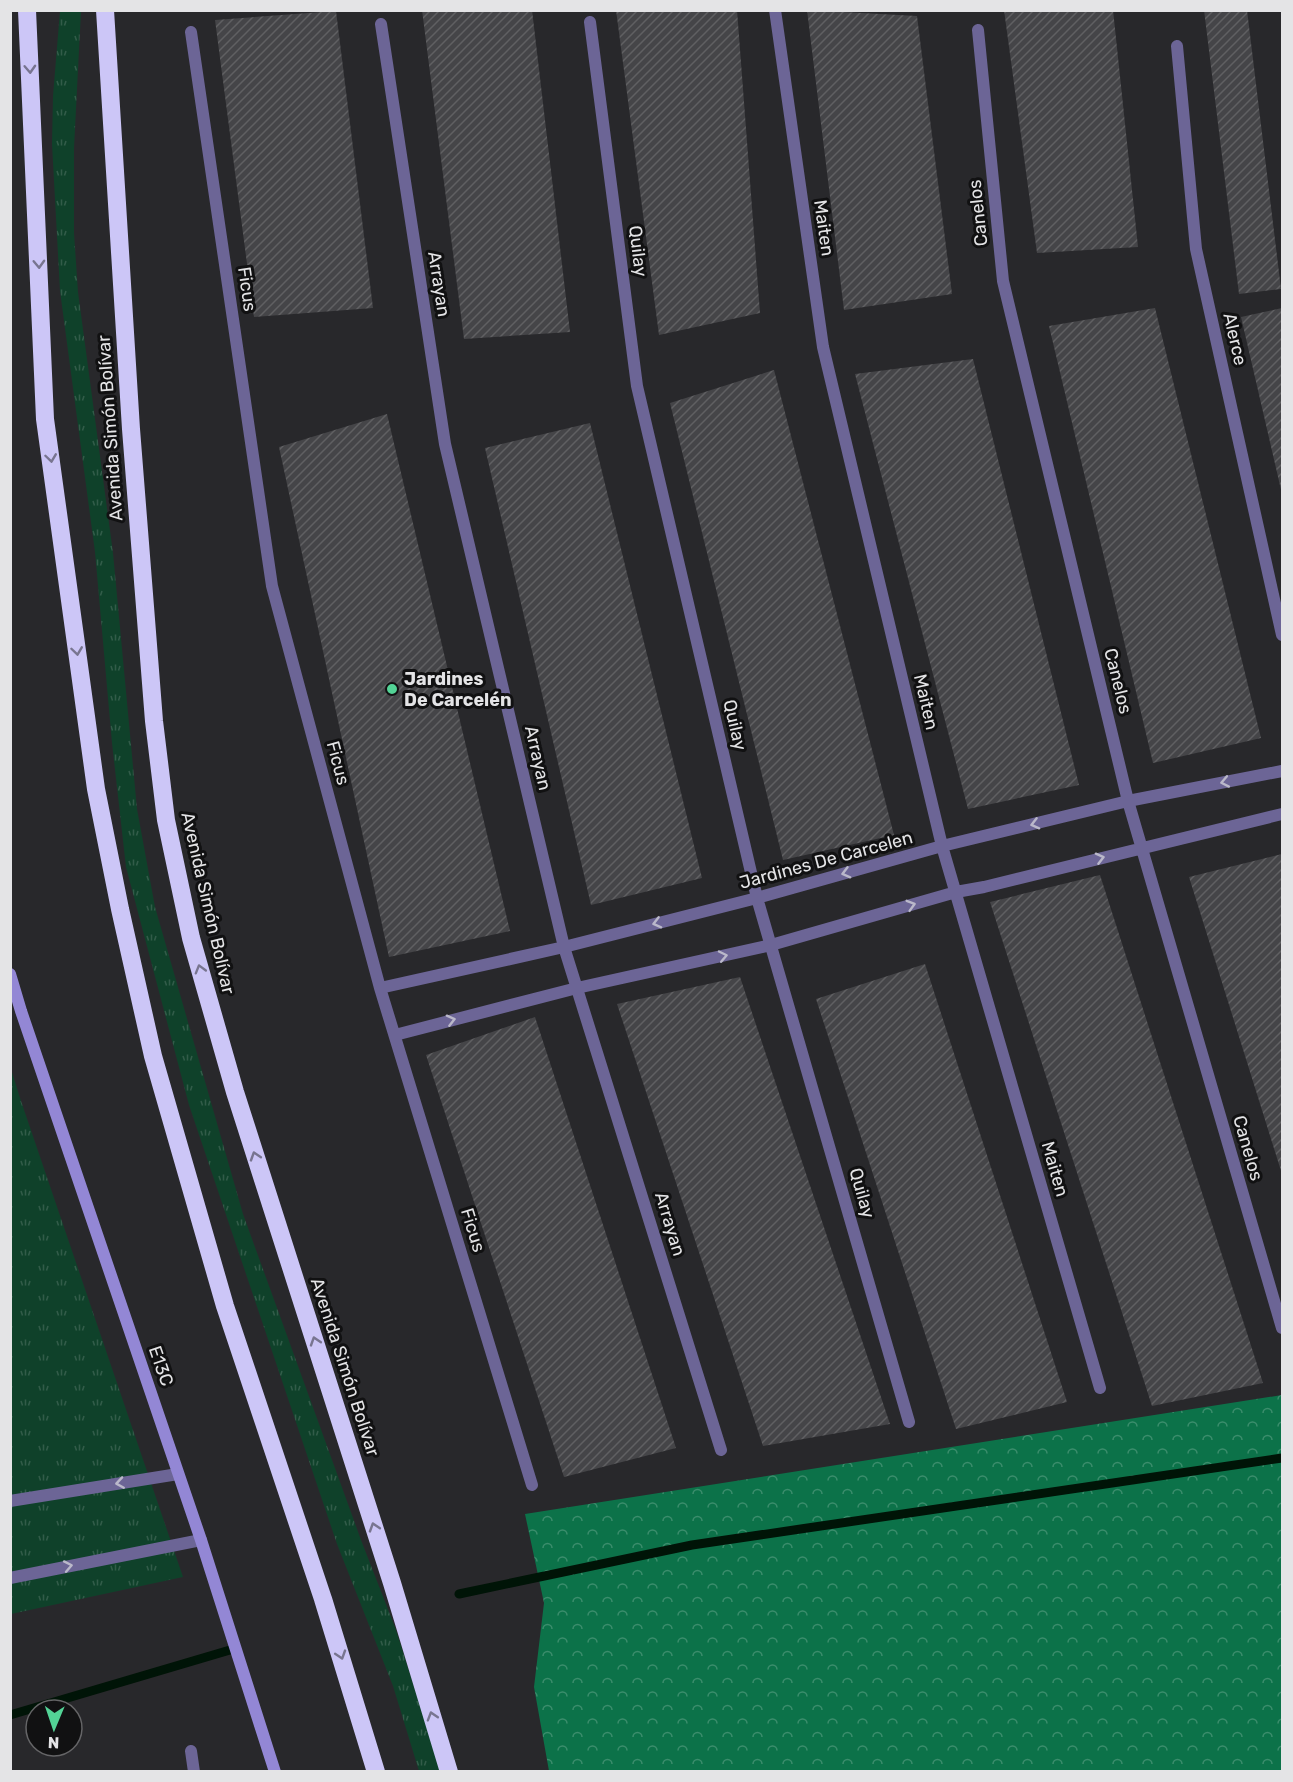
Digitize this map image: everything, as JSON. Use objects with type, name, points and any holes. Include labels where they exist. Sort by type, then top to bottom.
[{"type":"highway","points":[[27,10],[45,419],[96,789],[153,1056],[225,1306],[323,1599],[376,1772]]},
{"type":"highway","name":"Avenida Simón Bolívar","points":[[105,10],[131,429],[154,721],[166,820],[191,938],[235,1092],[385,1560],[449,1772]]},
{"type":"street","name":"Maiten","points":[[775,10],[823,347],[942,846],[1100,1388]]},
{"type":"street","name":"Quilay","points":[[590,22],[637,386],[757,898],[909,1422]]},
{"type":"street","name":"Arrayan","points":[[381,24],[446,444],[564,947],[721,1450]]},
{"type":"street","name":"Canelos","points":[[978,30],[1003,281],[1128,801],[1282,1328]]},
{"type":"street","name":"Ficus","points":[[191,32],[272,586],[380,988],[532,1485]]},
{"type":"street","name":"Alerce","points":[[1177,46],[1196,249],[1282,635]]},
{"type":"street","name":"Jardines De Carcelen","points":[[380,988],[564,947],[757,898],[942,846],[1128,801],[1282,771]]},
{"type":"street","points":[[394,1035],[577,988],[771,945],[956,892],[1282,814]]},
{"type":"street","name":"E13C","points":[[10,974],[201,1540],[275,1772]]},
{"type":"street","points":[[10,1501],[178,1474]]},
{"type":"street","points":[[10,1578],[201,1540]]},
{"type":"street","points":[[191,1751],[194,1772]]},
{"type":"green space","points":[[60,11],[81,11],[74,148],[74,233],[78,292],[113,553],[137,809],[155,907],[243,1214],[396,1630],[441,1771],[419,1771],[393,1686],[337,1544],[189,1105],[126,867],[95,552],[60,291],[52,144],[53,96]]},
{"type":"green space","points":[[10,1066],[183,1577],[11,1614]]},
{"type":"green space","points":[[1282,1395],[1282,1771],[549,1771],[534,1687],[544,1603],[525,1514]]},
{"type":"building","points":[[422,10],[532,10],[570,332],[464,339]]},
{"type":"building","points":[[616,10],[737,10],[760,313],[659,335]]},
{"type":"building","points":[[807,10],[917,16],[952,294],[844,310]]},
{"type":"building","points":[[1004,10],[1113,10],[1138,247],[1037,253]]},
{"type":"building","points":[[1204,10],[1247,10],[1281,289],[1239,294]]},
{"type":"building","points":[[336,11],[373,308],[254,317],[215,20]]},
{"type":"building","points":[[1155,308],[1261,738],[1153,763],[1049,326]]},
{"type":"building","points":[[1282,308],[1282,494],[1241,317]]},
{"type":"building","points":[[973,359],[1079,785],[968,809],[855,374]]},
{"type":"building","points":[[774,370],[894,835],[783,860],[670,403]]},
{"type":"building","name":"Jardines De Carcelén","points":[[387,414],[510,931],[389,957],[279,447]]},
{"type":"building","name":"Jardines De Carcelén","points":[[590,423],[702,878],[591,905],[485,448]]},
{"type":"building","points":[[1282,854],[1282,1174],[1189,877]]},
{"type":"building","points":[[1100,875],[1263,1383],[1152,1406],[990,902]]},
{"type":"building","points":[[925,964],[1067,1402],[956,1429],[816,999]]},
{"type":"building","points":[[740,977],[890,1424],[763,1446],[617,1004]]},
{"type":"building","points":[[535,1017],[676,1448],[564,1477],[426,1055]]},
{"type":"waterway","points":[[459,1594],[692,1545],[1282,1458]]},
{"type":"waterway","points":[[10,1715],[230,1650]]},
{"type":"place","name":"Jardines De Carcelén","points":[[392,689]]}]
